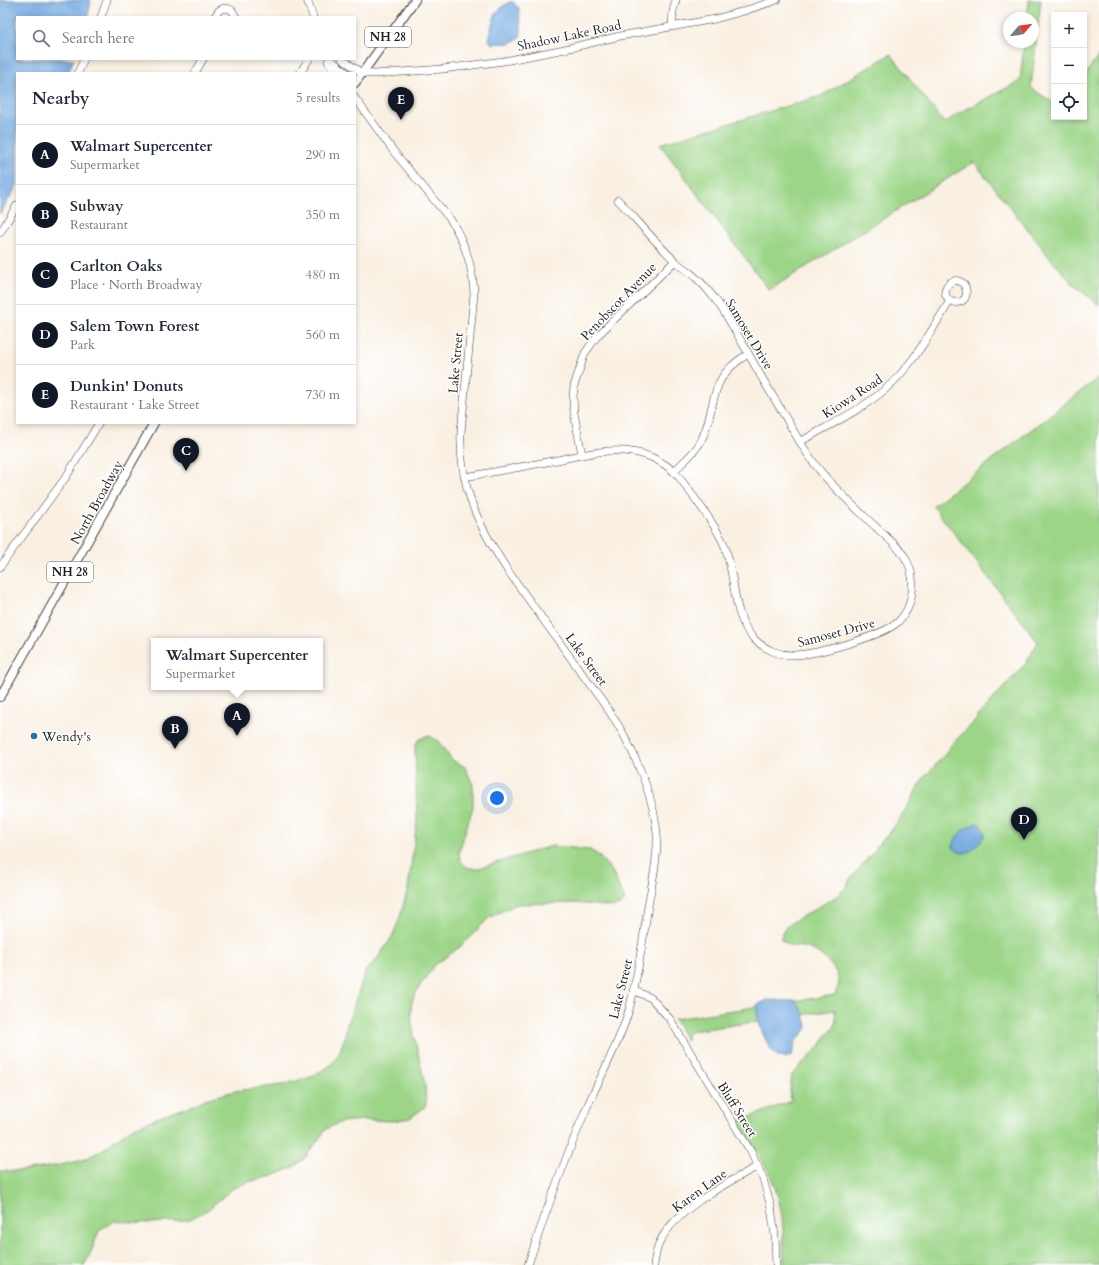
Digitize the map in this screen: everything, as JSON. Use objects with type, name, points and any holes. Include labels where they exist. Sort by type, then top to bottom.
[{"type":"main road","name":"NH 28","points":[[357,79],[415,0]]},
{"type":"main road","name":"North Broadway","points":[[0,697],[153,424]]},
{"type":"street","points":[[100,16],[107,0]]},
{"type":"street","points":[[308,0],[313,16]]},
{"type":"street","points":[[672,26],[673,11],[676,0]]},
{"type":"street","name":"Shadow Lake Road","points":[[357,79],[378,74],[443,69],[504,61],[620,36],[715,19],[744,12],[777,0]]},
{"type":"street","points":[[215,16],[218,10],[225,8],[232,10],[235,16]]},
{"type":"street","points":[[78,72],[84,60]]},
{"type":"street","points":[[196,72],[202,60]]},
{"type":"street","points":[[301,72],[308,60]]},
{"type":"street","points":[[330,60],[336,72]]},
{"type":"street","points":[[330,60],[346,72]]},
{"type":"street","points":[[343,60],[352,72]]},
{"type":"street","name":"Lake Street","points":[[356,99],[405,165],[450,219],[468,254],[474,294],[461,432],[461,454],[464,477],[475,514],[502,561],[622,731],[635,758],[650,799],[657,834],[656,856],[639,965],[629,1010],[560,1172],[528,1265]]},
{"type":"street","name":"Samoset Drive","points":[[464,477],[582,455],[617,451],[646,455],[674,471],[717,531],[724,544],[728,557],[738,608],[743,622],[751,635],[767,649],[780,654],[795,655],[817,652],[874,636],[898,622],[907,610],[911,597],[912,582],[907,561],[899,549],[828,480],[800,442],[726,315],[708,290],[698,279],[675,261],[618,200]]},
{"type":"street","points":[[0,233],[16,207]]},
{"type":"street","name":"Penobscot Avenue","points":[[582,455],[574,413],[573,398],[574,386],[585,353],[598,335],[675,261]]},
{"type":"street","name":"Kiowa Road","points":[[800,442],[863,405],[881,393],[892,383],[911,362],[950,301]]},
{"type":"street","points":[[674,471],[693,453],[701,441],[716,390],[725,373],[738,360],[748,354]]},
{"type":"street","points":[[0,567],[66,477],[98,424]]},
{"type":"street","name":"Bluff Street","points":[[633,990],[651,998],[670,1019],[751,1152],[766,1186],[771,1207],[776,1265]]},
{"type":"street","name":"Karen Lane","points":[[654,1265],[659,1244],[666,1232],[676,1221],[699,1202],[758,1166]]},
{"type":"green space","points":[[1029,0],[1041,0],[1039,18],[1039,12],[1028,12]]},
{"type":"green space","points":[[1023,48],[1036,48],[1031,88],[1051,101],[1051,120],[1087,120],[1087,73],[1099,55],[1099,305],[1075,286],[1051,259],[974,162],[769,290],[660,144],[821,96],[891,54],[944,123],[963,111],[1020,81]]},
{"type":"green space","points":[[1099,377],[1099,1265],[784,1265],[783,1224],[778,1198],[770,1175],[738,1122],[791,1101],[790,1090],[792,1075],[820,1046],[826,1036],[834,1028],[836,1023],[835,1010],[692,1031],[687,1034],[687,1041],[674,1019],[835,995],[839,983],[836,972],[828,961],[812,950],[790,945],[784,942],[781,939],[786,926],[837,896],[846,887],[850,879],[890,832],[903,814],[923,779],[947,752],[950,746],[978,718],[978,716],[1026,663],[1038,642],[933,506]]},
{"type":"green space","points":[[426,736],[430,736],[438,741],[452,760],[465,767],[473,785],[473,807],[459,852],[460,860],[466,867],[476,869],[553,846],[590,850],[598,855],[612,871],[625,900],[615,907],[575,903],[517,904],[490,917],[461,946],[435,965],[421,984],[413,998],[411,1006],[412,1026],[425,1084],[426,1106],[410,1118],[393,1121],[365,1120],[341,1122],[326,1129],[305,1158],[294,1167],[273,1176],[248,1182],[232,1189],[206,1211],[190,1219],[150,1223],[114,1221],[101,1229],[98,1233],[90,1255],[84,1265],[0,1265],[0,1171],[22,1171],[83,1160],[102,1150],[130,1129],[172,1112],[192,1106],[205,1099],[235,1091],[282,1085],[314,1076],[331,1065],[338,1056],[345,1037],[347,1025],[366,970],[375,962],[392,937],[399,920],[408,889],[417,821],[415,747],[418,740]]},
{"type":"water","points":[[0,0],[91,0],[88,16],[16,16],[16,60],[74,60],[68,72],[16,72],[16,188],[0,214]]},
{"type":"water","points":[[513,2],[519,8],[521,27],[520,38],[511,43],[492,44],[489,40],[496,13],[504,5]]},
{"type":"water","points":[[976,823],[981,825],[985,834],[983,838],[976,847],[967,852],[962,853],[957,851],[953,847],[956,838],[964,830]]},
{"type":"water","points":[[767,1000],[794,1001],[799,1005],[803,1012],[807,1025],[806,1030],[796,1041],[792,1055],[788,1057],[782,1058],[775,1054],[767,1042],[760,1026],[757,1005]]},
{"type":"place","name":"Dunkin' Donuts","points":[[401,120]]},
{"type":"place","name":"Carlton Oaks","points":[[186,471]]},
{"type":"place","name":"Wendy's","points":[[34,736]]},
{"type":"place","name":"Walmart Supercenter","points":[[237,736]]},
{"type":"place","name":"Subway","points":[[175,749]]},
{"type":"place","name":"Salem Town Forest","points":[[1024,840]]}]
